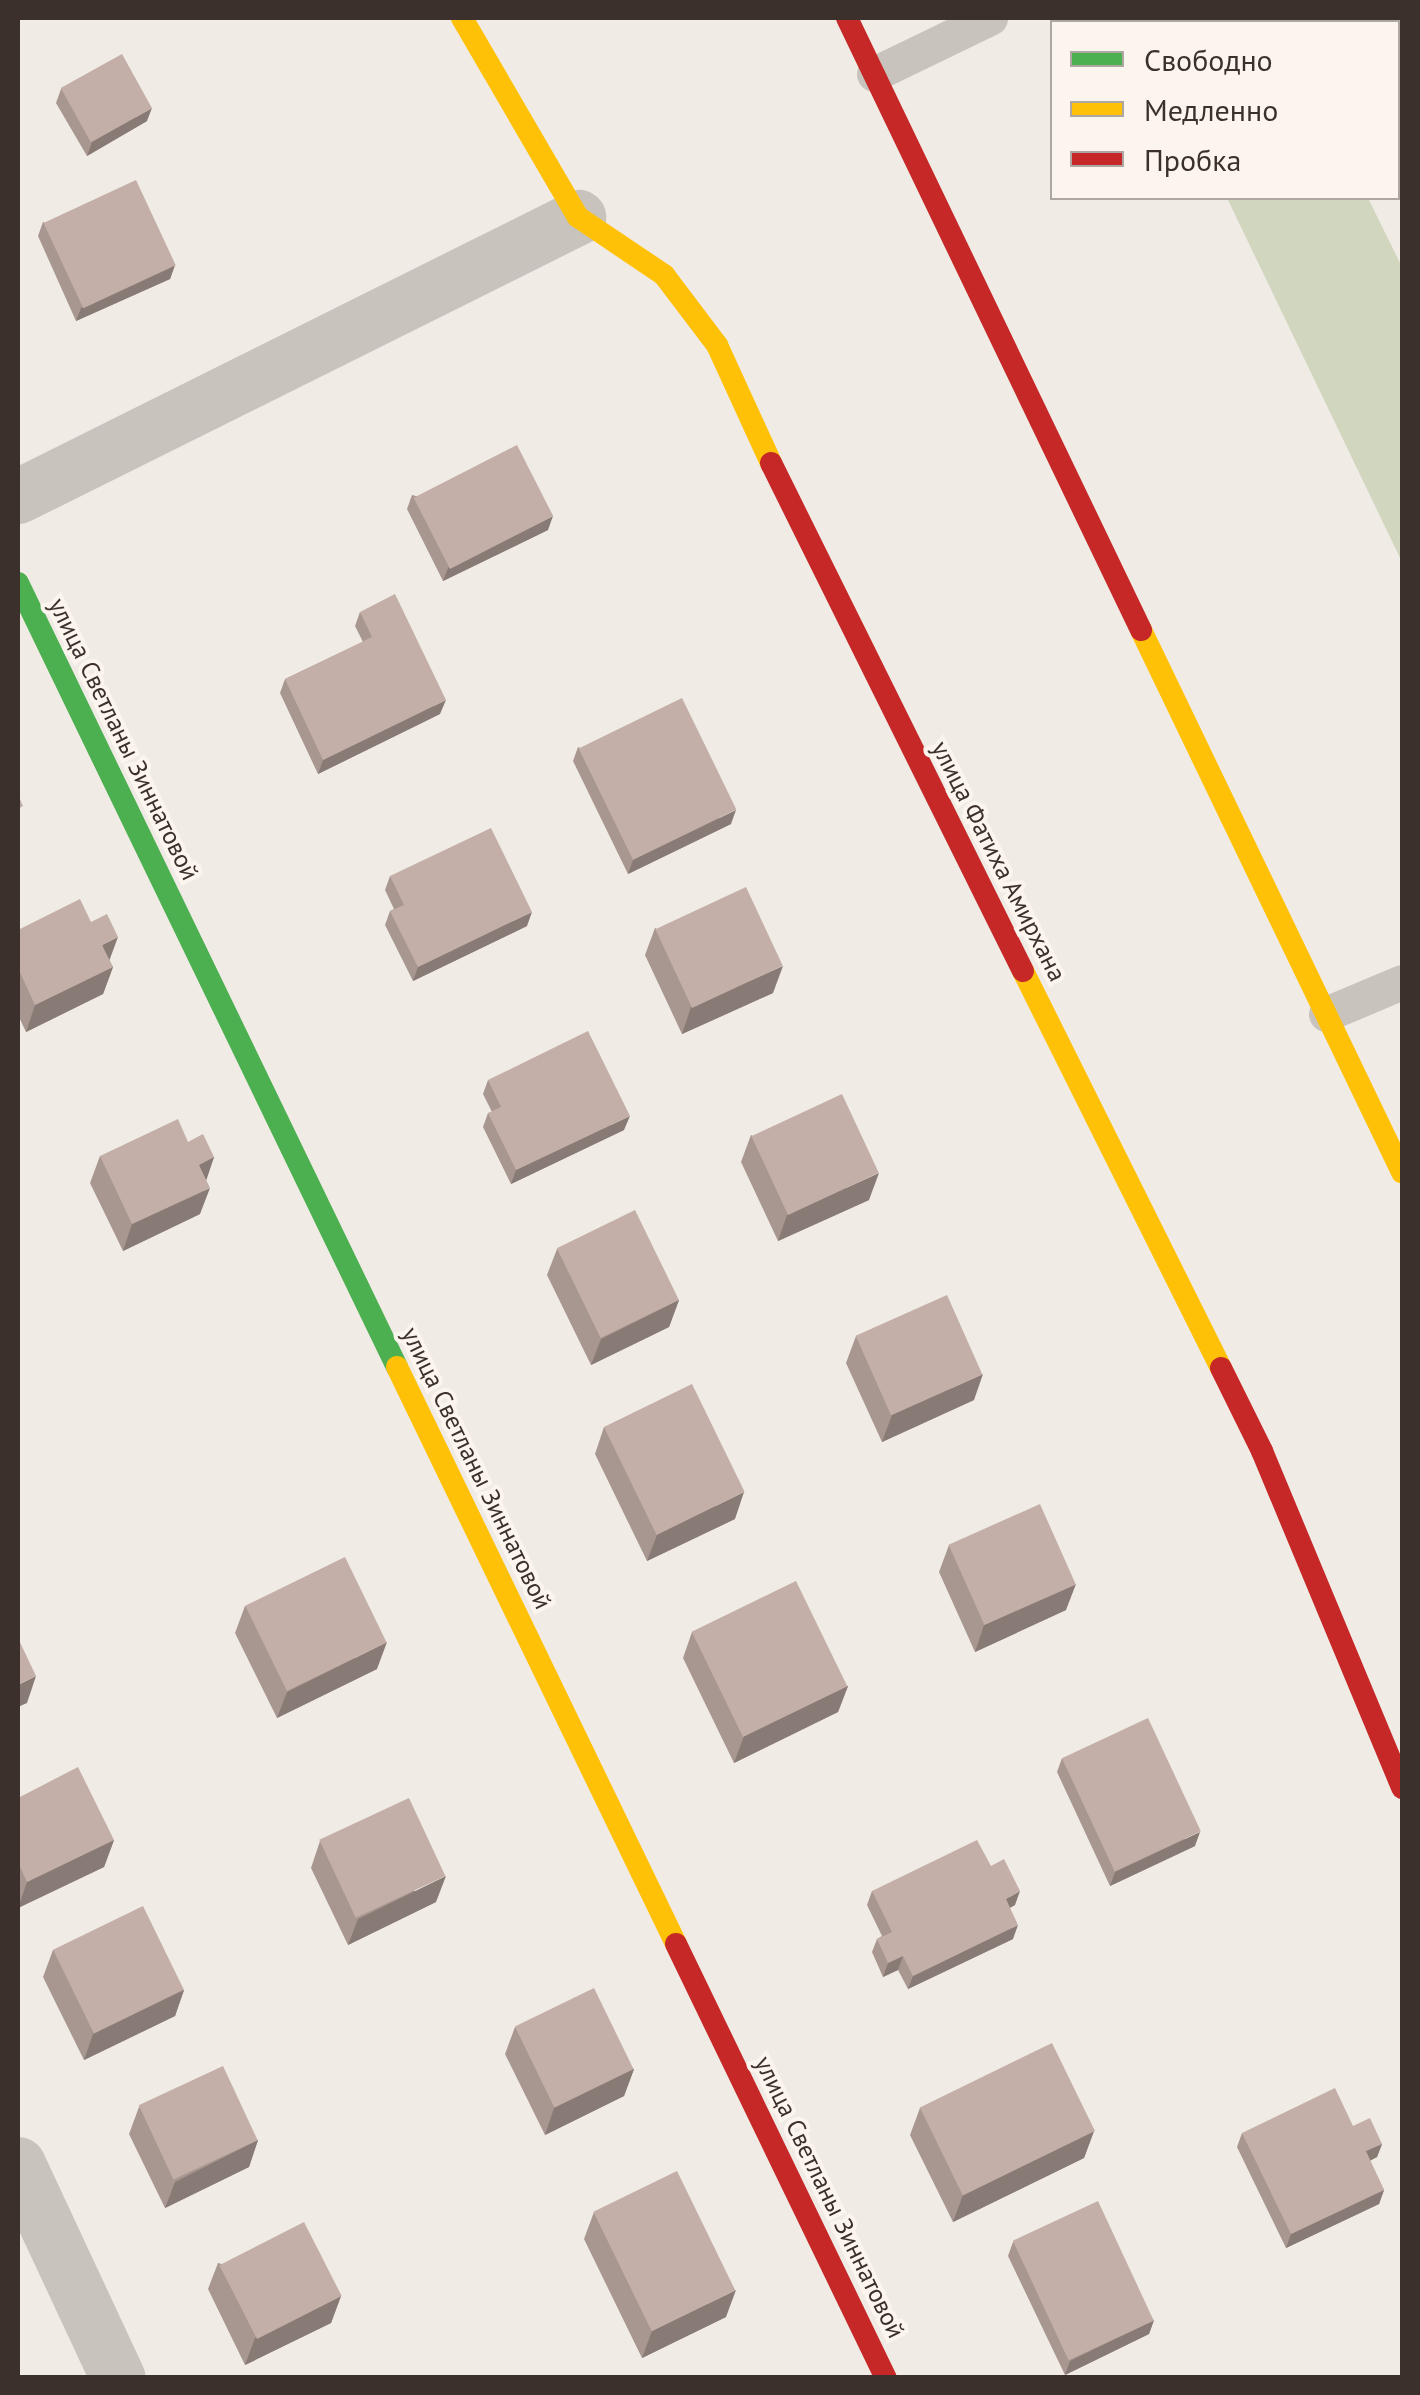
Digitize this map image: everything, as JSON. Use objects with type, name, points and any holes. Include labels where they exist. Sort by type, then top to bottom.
[{"type":"street","name":"улица Фатиха Амирхана","points":[[462,18],[578,218],[664,275],[717,345],[796,516],[1262,1451],[1402,1788]]},
{"type":"street","points":[[848,18],[1402,1172]]},
{"type":"street","points":[[18,496],[578,218]]},
{"type":"street","name":"улица Светланы Зиннатовой","points":[[18,583],[886,2378]]},
{"type":"street","points":[[18,2164],[118,2378]]},
{"type":"lane","points":[[874,74],[990,18]]},
{"type":"lane","points":[[1326,1014],[1402,982]]},
{"type":"green space","points":[[1228,200],[1369,200],[1402,267],[1402,562]]},
{"type":"building","points":[[1402,18],[1402,66],[1400,20],[1380,20]]},
{"type":"building","points":[[122,54],[152,108],[91,142],[61,88]]},
{"type":"building","points":[[136,180],[176,265],[83,308],[44,223]]},
{"type":"building","points":[[517,445],[553,516],[450,569],[414,498]]},
{"type":"building","points":[[395,594],[446,700],[323,760],[285,679],[372,637],[360,612]]},
{"type":"building","points":[[682,698],[736,809],[633,860],[579,748]]},
{"type":"building","points":[[491,828],[532,912],[418,967],[390,911],[404,905],[390,876]]},
{"type":"building","points":[[746,887],[783,966],[692,1008],[655,929]]},
{"type":"building","points":[[80,899],[91,922],[107,914],[118,937],[102,945],[113,967],[35,1005],[18,968],[18,930]]},
{"type":"building","points":[[588,1031],[630,1116],[516,1170],[488,1113],[501,1107],[488,1080]]},
{"type":"building","points":[[842,1094],[879,1173],[788,1215],[751,1136]]},
{"type":"building","points":[[178,1119],[188,1142],[203,1134],[214,1157],[199,1165],[210,1188],[132,1224],[100,1156]]},
{"type":"building","points":[[635,1210],[679,1300],[601,1338],[557,1248]]},
{"type":"building","points":[[947,1295],[982,1374],[891,1415],[856,1336]]},
{"type":"building","points":[[692,1384],[745,1492],[657,1535],[604,1427]]},
{"type":"building","points":[[1040,1504],[1076,1584],[984,1625],[949,1545]]},
{"type":"building","points":[[345,1557],[387,1642],[287,1691],[245,1606]]},
{"type":"building","points":[[796,1581],[847,1686],[743,1737],[692,1632]]},
{"type":"building","points":[[18,1638],[36,1676],[18,1685]]},
{"type":"building","points":[[1148,1718],[1201,1831],[1115,1871],[1062,1758]]},
{"type":"building","points":[[78,1767],[114,1840],[27,1882],[18,1862],[18,1798]]},
{"type":"building","points":[[409,1798],[445,1876],[356,1918],[319,1840]]},
{"type":"building","points":[[977,1840],[991,1866],[1004,1859],[1020,1891],[1006,1899],[1018,1925],[913,1976],[903,1956],[888,1963],[877,1939],[892,1932],[872,1891]]},
{"type":"building","points":[[143,1906],[184,1990],[94,2033],[53,1950]]},
{"type":"building","points":[[594,1988],[633,2069],[554,2107],[515,2027]]},
{"type":"building","points":[[1052,2043],[1095,2131],[963,2196],[920,2107]]},
{"type":"building","points":[[223,2066],[258,2140],[173,2180],[139,2105]]},
{"type":"building","points":[[1335,2088],[1353,2126],[1370,2118],[1382,2144],[1366,2151],[1384,2190],[1291,2234],[1242,2133]]},
{"type":"building","points":[[677,2171],[735,2291],[652,2331],[593,2212]]},
{"type":"building","points":[[1098,2201],[1154,2321],[1069,2360],[1013,2241]]},
{"type":"building","points":[[304,2222],[342,2296],[257,2339],[219,2265]]},
{"type":"traffic: fast","points":[[18,583],[397,1367]]},
{"type":"traffic: slow","points":[[462,18],[578,217],[664,275],[717,345],[771,463]]},
{"type":"traffic: slow","points":[[1141,630],[1402,1172]]},
{"type":"traffic: slow","points":[[1023,971],[1221,1368]]},
{"type":"traffic: slow","points":[[397,1367],[676,1944]]},
{"type":"traffic: jam","points":[[847,18],[1141,630]]},
{"type":"traffic: jam","points":[[771,463],[1023,971]]},
{"type":"traffic: jam","points":[[1221,1368],[1262,1451],[1402,1788]]},
{"type":"traffic: jam","points":[[676,1944],[886,2378]]}]
